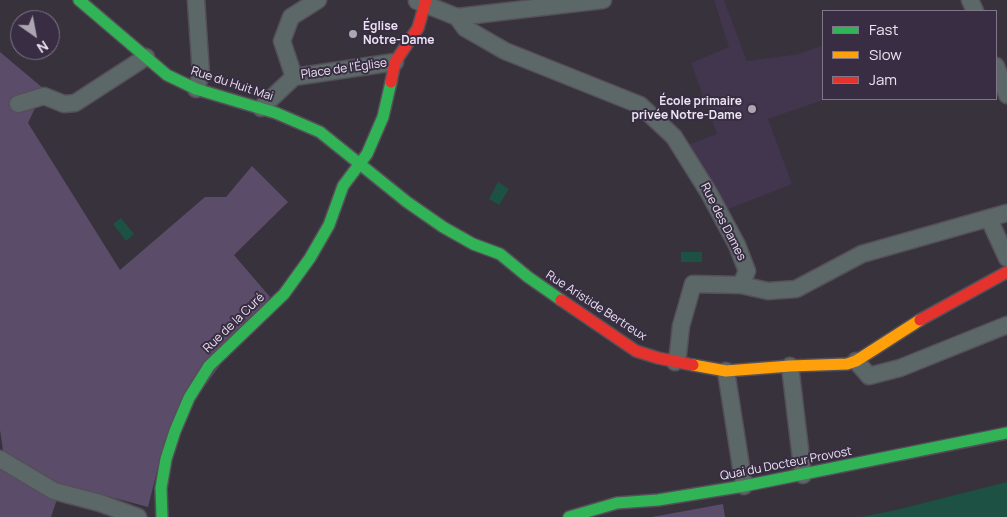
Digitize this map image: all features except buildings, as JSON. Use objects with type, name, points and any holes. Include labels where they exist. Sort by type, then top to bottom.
[{"type":"street","name":"Rue du Huit Mai","points":[[79,0],[166,75],[196,89],[261,108],[320,132],[360,162]]},
{"type":"street","points":[[196,0],[201,74],[196,89]]},
{"type":"street","name":"Place de l'Église","points":[[294,77],[282,40],[291,17],[318,0]]},
{"type":"street","points":[[422,1],[457,17],[603,0]]},
{"type":"street","name":"Place de l'Église","points":[[360,162],[366,154],[383,117],[395,62],[418,28],[422,1]]},
{"type":"street","name":"Rue des Dames","points":[[457,17],[465,28],[505,51],[640,105],[674,137],[709,193],[737,245],[746,271],[742,285]]},
{"type":"street","points":[[18,104],[44,96],[64,104],[75,103],[146,57]]},
{"type":"street","name":"Place de l'Église","points":[[261,108],[294,77],[395,62]]},
{"type":"street","points":[[997,69],[1007,95]]},
{"type":"street","name":"Rue Aristide Bertreux","points":[[360,162],[406,202],[473,244],[500,254],[528,277],[636,351],[675,362],[726,371],[847,364],[856,361],[906,328],[1007,272]]},
{"type":"street","name":"Rue de la Curé","points":[[162,517],[161,488],[166,459],[175,431],[198,381],[209,366],[284,294],[320,241],[329,225],[343,186],[360,162]]},
{"type":"street","points":[[675,362],[678,354],[681,326],[693,284],[742,285],[768,291],[796,289],[862,254],[1007,213]]},
{"type":"street","points":[[989,219],[1007,258]]},
{"type":"street","points":[[856,361],[869,376],[892,370],[1007,325]]},
{"type":"street","points":[[790,366],[803,475]]},
{"type":"street","points":[[726,371],[744,486]]},
{"type":"street","name":"Quai du Docteur Provost","points":[[569,517],[618,504],[658,500],[744,486],[1007,433]]},
{"type":"street","points":[[0,459],[54,491],[100,503],[138,517]]},
{"type":"shaded area","name":"École primaire privée Notre-Dame","points":[[714,0],[724,0],[747,61],[799,54],[822,45],[823,100],[768,119],[792,184],[726,210],[685,146],[717,134],[691,63],[729,47]]},
{"type":"shaded area","points":[[0,52],[44,89],[28,123],[120,270],[205,197],[226,197],[252,166],[288,202],[234,255],[270,297],[165,440],[148,507],[62,484],[51,517],[0,517],[0,459],[4,457],[0,430]]},
{"type":"shaded area","points":[[498,182],[509,189],[499,205],[489,199]]},
{"type":"shaded area","points":[[121,218],[134,234],[126,241],[113,224]]},
{"type":"shaded area","points":[[681,252],[702,252],[702,262],[681,262]]},
{"type":"shaded area","points":[[1007,482],[1007,517],[861,517],[896,510]]},
{"type":"shaded area","points":[[723,504],[725,517],[652,517]]},
{"type":"traffic: fast","points":[[79,0],[167,75],[196,89],[276,113],[320,132],[407,202],[443,227],[473,244],[500,254],[528,277],[561,300]]},
{"type":"traffic: fast","points":[[162,517],[161,488],[166,459],[189,398],[209,366],[284,294],[310,258],[329,225],[343,186],[367,154],[383,117],[391,82]]},
{"type":"traffic: fast","points":[[569,517],[617,503],[658,500],[744,486],[1007,433]]},
{"type":"traffic: slow","points":[[693,365],[726,371],[847,364],[856,361],[920,320]]},
{"type":"traffic: jam","points":[[391,82],[395,62],[418,28],[426,0]]},
{"type":"traffic: jam","points":[[920,320],[1007,272]]},
{"type":"traffic: jam","points":[[561,300],[636,351],[658,358],[693,365]]},
{"type":"place","name":"Église Notre-Dame","points":[[353,34]]},
{"type":"place","name":"École primaire privée Notre-Dame","points":[[752,109]]}]
